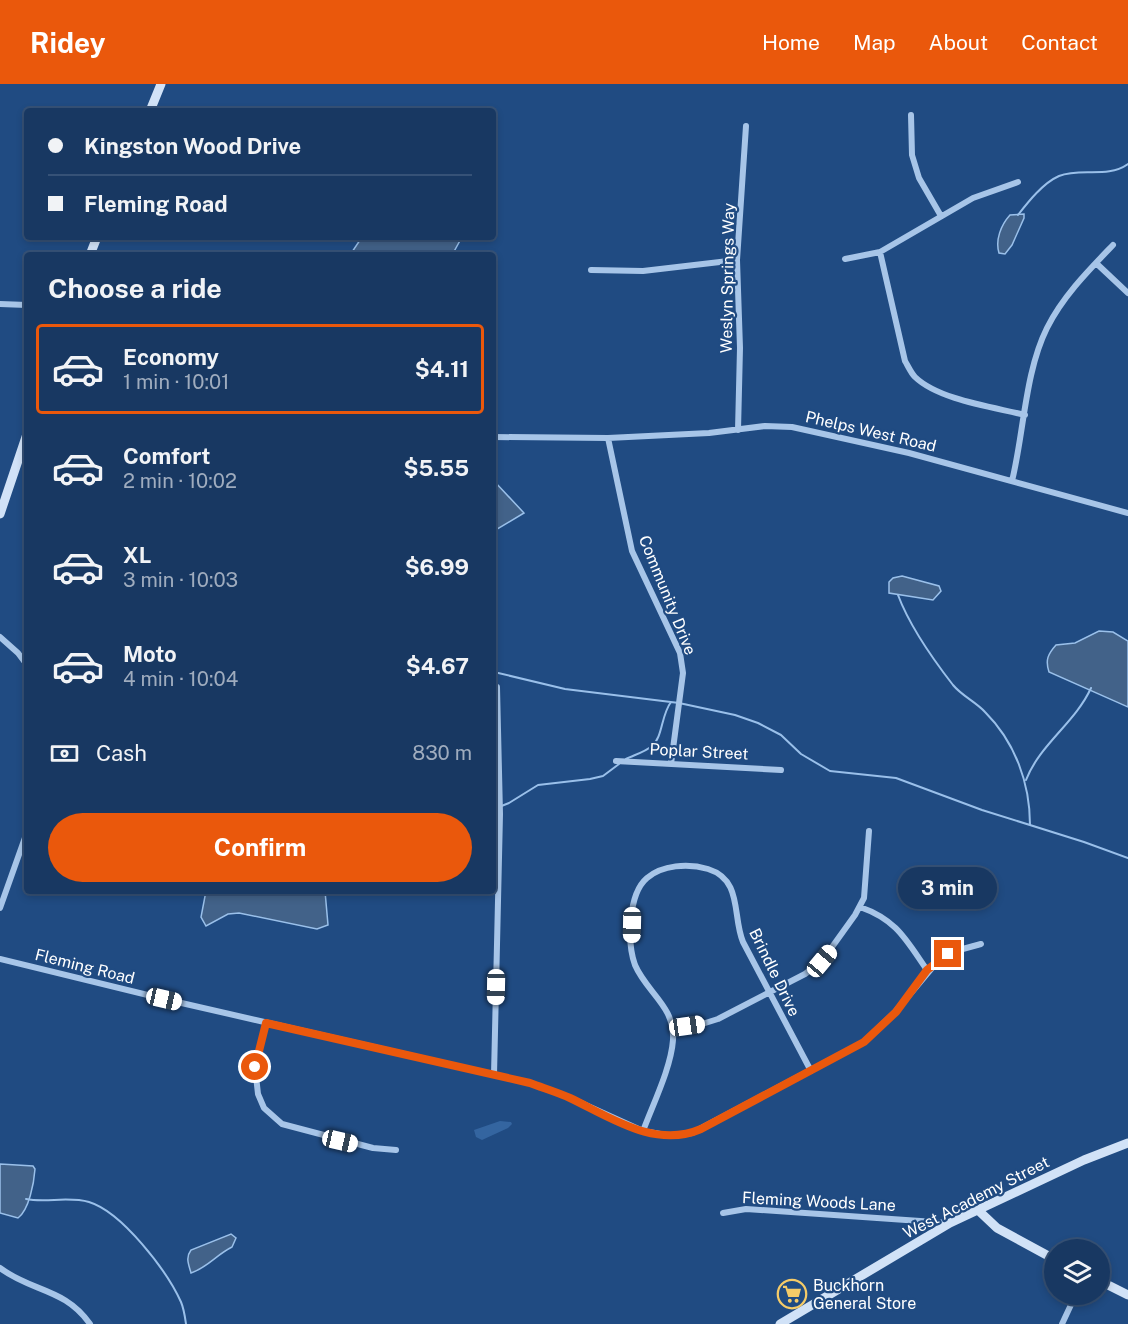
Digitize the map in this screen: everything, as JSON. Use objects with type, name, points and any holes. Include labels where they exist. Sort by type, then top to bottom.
[{"type":"main road","points":[[151,108],[161,84]]},
{"type":"main road","points":[[0,514],[24,443]]},
{"type":"main road","name":"West Academy Street","points":[[780,1324],[950,1223],[1084,1160],[1128,1143]]},
{"type":"main road","points":[[979,1211],[997,1228],[1044,1254]]},
{"type":"main road","points":[[1110,1286],[1128,1295]]},
{"type":"street","points":[[911,115],[912,155],[917,170],[941,216]]},
{"type":"street","name":"Weslyn Springs Way","points":[[738,430],[740,348],[737,260],[746,126]]},
{"type":"street","points":[[845,259],[880,252],[973,198],[1018,182]]},
{"type":"street","points":[[1012,481],[1035,361],[1047,329],[1065,299],[1113,245]]},
{"type":"street","points":[[880,252],[905,361],[914,376],[927,385],[957,398],[1025,415]]},
{"type":"street","points":[[591,270],[643,271],[737,260]]},
{"type":"street","points":[[1096,263],[1128,293]]},
{"type":"street","points":[[0,304],[24,305]]},
{"type":"street","name":"Phelps West Road","points":[[496,437],[608,438],[738,430],[765,426],[813,430],[909,453],[1128,513]]},
{"type":"street","name":"Community Drive","points":[[608,438],[632,551],[680,653],[683,673],[671,764]]},
{"type":"street","points":[[0,637],[24,661]]},
{"type":"street","points":[[494,1075],[500,814],[496,728],[497,687]]},
{"type":"street","name":"Poplar Street","points":[[616,760],[781,770]]},
{"type":"street","points":[[643,1131],[669,1058],[673,1028],[710,1022],[805,974],[822,961],[860,907],[866,890],[869,831]]},
{"type":"street","points":[[0,908],[24,840]]},
{"type":"street","name":"Brindle Drive","points":[[673,1028],[666,1007],[635,964],[632,944],[632,905],[637,890],[651,874],[662,869],[700,867],[715,872],[728,884],[736,901],[739,934],[811,1071]]},
{"type":"street","points":[[860,907],[876,913],[894,925],[927,970]]},
{"type":"street","name":"Fleming Road","points":[[0,959],[530,1083],[568,1096],[643,1131],[672,1136],[692,1133],[811,1071],[872,1036],[896,1012],[927,970],[948,954],[981,944]]},
{"type":"street","points":[[266,1023],[255,1067],[258,1094],[264,1108],[282,1124],[353,1144],[396,1150]]},
{"type":"street","name":"Fleming Woods Lane","points":[[723,1213],[746,1209],[950,1223]]},
{"type":"street","points":[[0,1268],[10,1275],[72,1303],[90,1324]]},
{"type":"street","points":[[1062,1324],[1071,1305]]},
{"type":"shaded area","points":[[1024,214],[1012,245],[1005,254],[999,253],[998,238],[1004,223],[1010,215]]},
{"type":"shaded area","points":[[360,240],[460,240],[454,252],[352,252]]},
{"type":"shaded area","points":[[496,483],[524,513],[496,530]]},
{"type":"shaded area","points":[[902,576],[939,586],[941,591],[933,600],[889,593],[889,582],[893,578]]},
{"type":"shaded area","points":[[1099,631],[1113,632],[1128,641],[1128,707],[1049,672],[1048,657],[1056,645],[1075,643]]},
{"type":"shaded area","points":[[205,894],[325,894],[328,925],[317,929],[239,913],[228,914],[206,926],[201,917]]},
{"type":"shaded area","points":[[500,1121],[512,1124],[482,1140],[476,1137],[474,1130]]},
{"type":"shaded area","points":[[0,1164],[33,1166],[35,1169],[28,1203],[18,1218],[0,1213]]},
{"type":"shaded area","points":[[231,1234],[236,1238],[232,1247],[191,1273],[188,1259],[191,1250]]},
{"type":"building","name":"Buckhorn General Store","points":[[790,1283],[793,1289],[798,1286],[801,1293],[798,1295],[801,1301],[792,1306],[789,1302],[786,1303],[780,1288]]},
{"type":"waterway","points":[[1018,215],[1042,188],[1059,176],[1076,172],[1111,171],[1128,164]]},
{"type":"waterway","points":[[898,595],[915,630],[945,675],[957,689],[981,708],[1005,736],[1024,779],[1030,825]]},
{"type":"waterway","points":[[496,672],[565,689],[679,703],[735,715],[758,723],[781,735],[801,754],[830,771],[896,778],[982,810],[1128,858]]},
{"type":"waterway","points":[[1026,780],[1040,755],[1076,712],[1091,688]]},
{"type":"waterway","points":[[626,759],[646,750],[656,742],[671,702]]},
{"type":"waterway","points":[[496,808],[538,785],[603,776],[619,764]]},
{"type":"waterway","points":[[26,1199],[81,1200],[102,1208],[115,1217],[142,1244],[165,1275],[181,1302],[186,1324]]},
{"type":"place","name":"Buckhorn General Store","points":[[792,1294]]},
{"type":"route","points":[[255,1067],[266,1023],[530,1083],[568,1096],[643,1131],[659,1135],[683,1135],[701,1129],[864,1042],[896,1012],[927,970],[948,954]]}]
